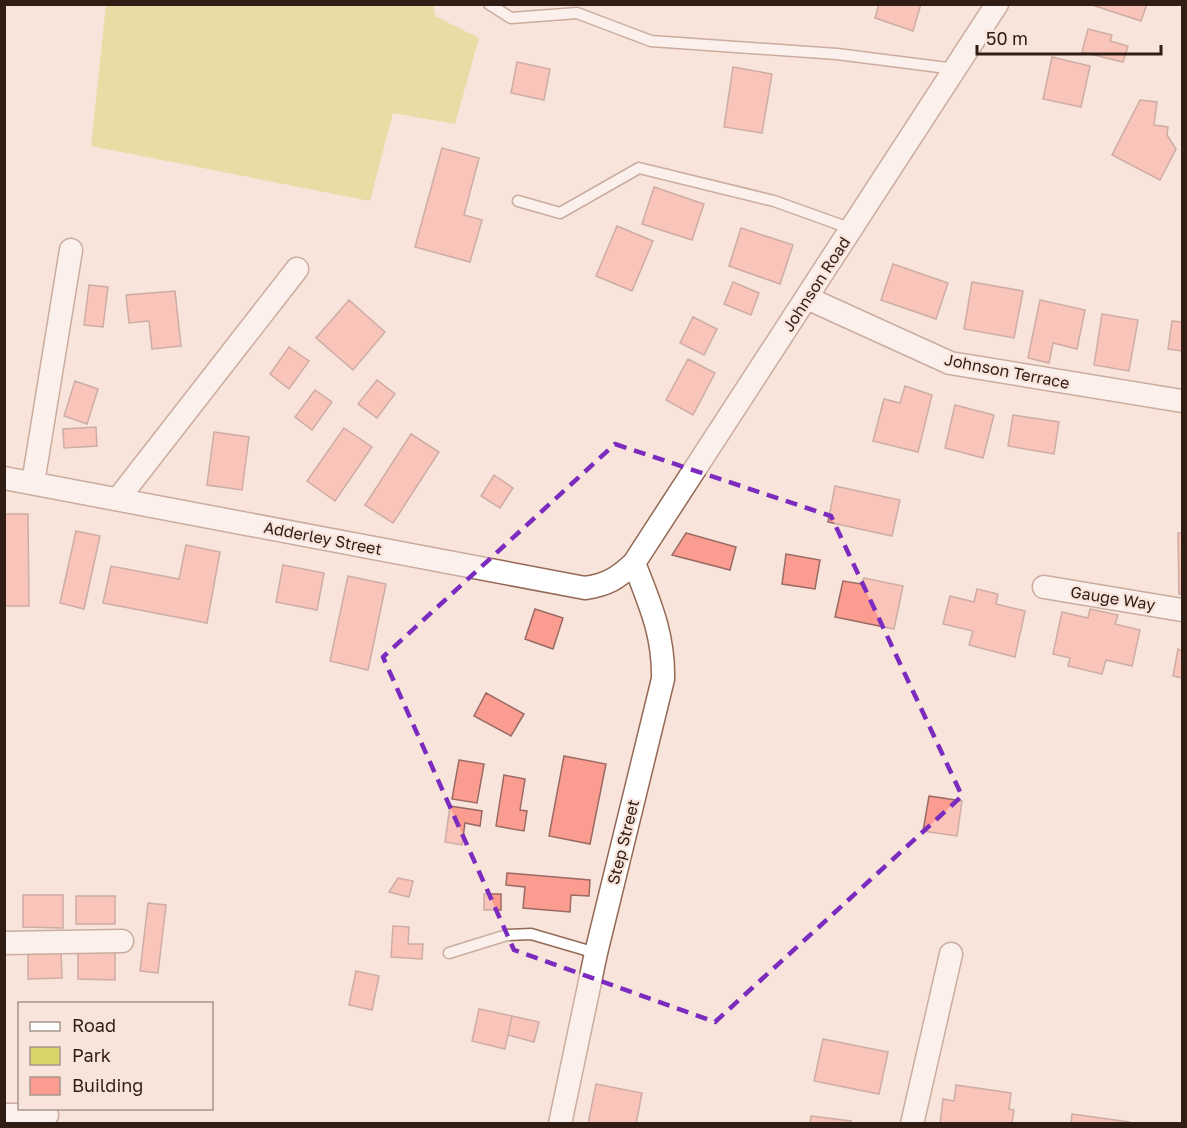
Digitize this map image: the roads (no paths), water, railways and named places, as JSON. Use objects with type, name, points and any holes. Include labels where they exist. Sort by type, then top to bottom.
[{"type":"street","name":"Johnson Road","points":[[634,563],[997,4]]},
{"type":"street","points":[[33,483],[71,250]]},
{"type":"street","points":[[117,499],[297,269]]},
{"type":"street","name":"Johnson Terrace","points":[[807,298],[950,363],[1182,401]]},
{"type":"street","name":"Adderley Street","points":[[4,478],[585,588],[601,586],[616,580],[634,563]]},
{"type":"street","name":"Step Street","points":[[560,1124],[596,953],[663,679],[664,657],[660,630],[634,563]]},
{"type":"street","name":"Gauge Way","points":[[1044,587],[1182,609]]},
{"type":"street","points":[[4,943],[122,941]]},
{"type":"street","points":[[912,1124],[951,954]]},
{"type":"street","points":[[4,1115],[47,1115]]},
{"type":"lane","points":[[489,4],[511,18],[577,13],[651,41],[837,54],[956,69]]},
{"type":"lane","points":[[518,201],[560,213],[639,168],[774,201],[852,229]]},
{"type":"lane","points":[[449,953],[507,935],[531,934],[596,953]]}]
